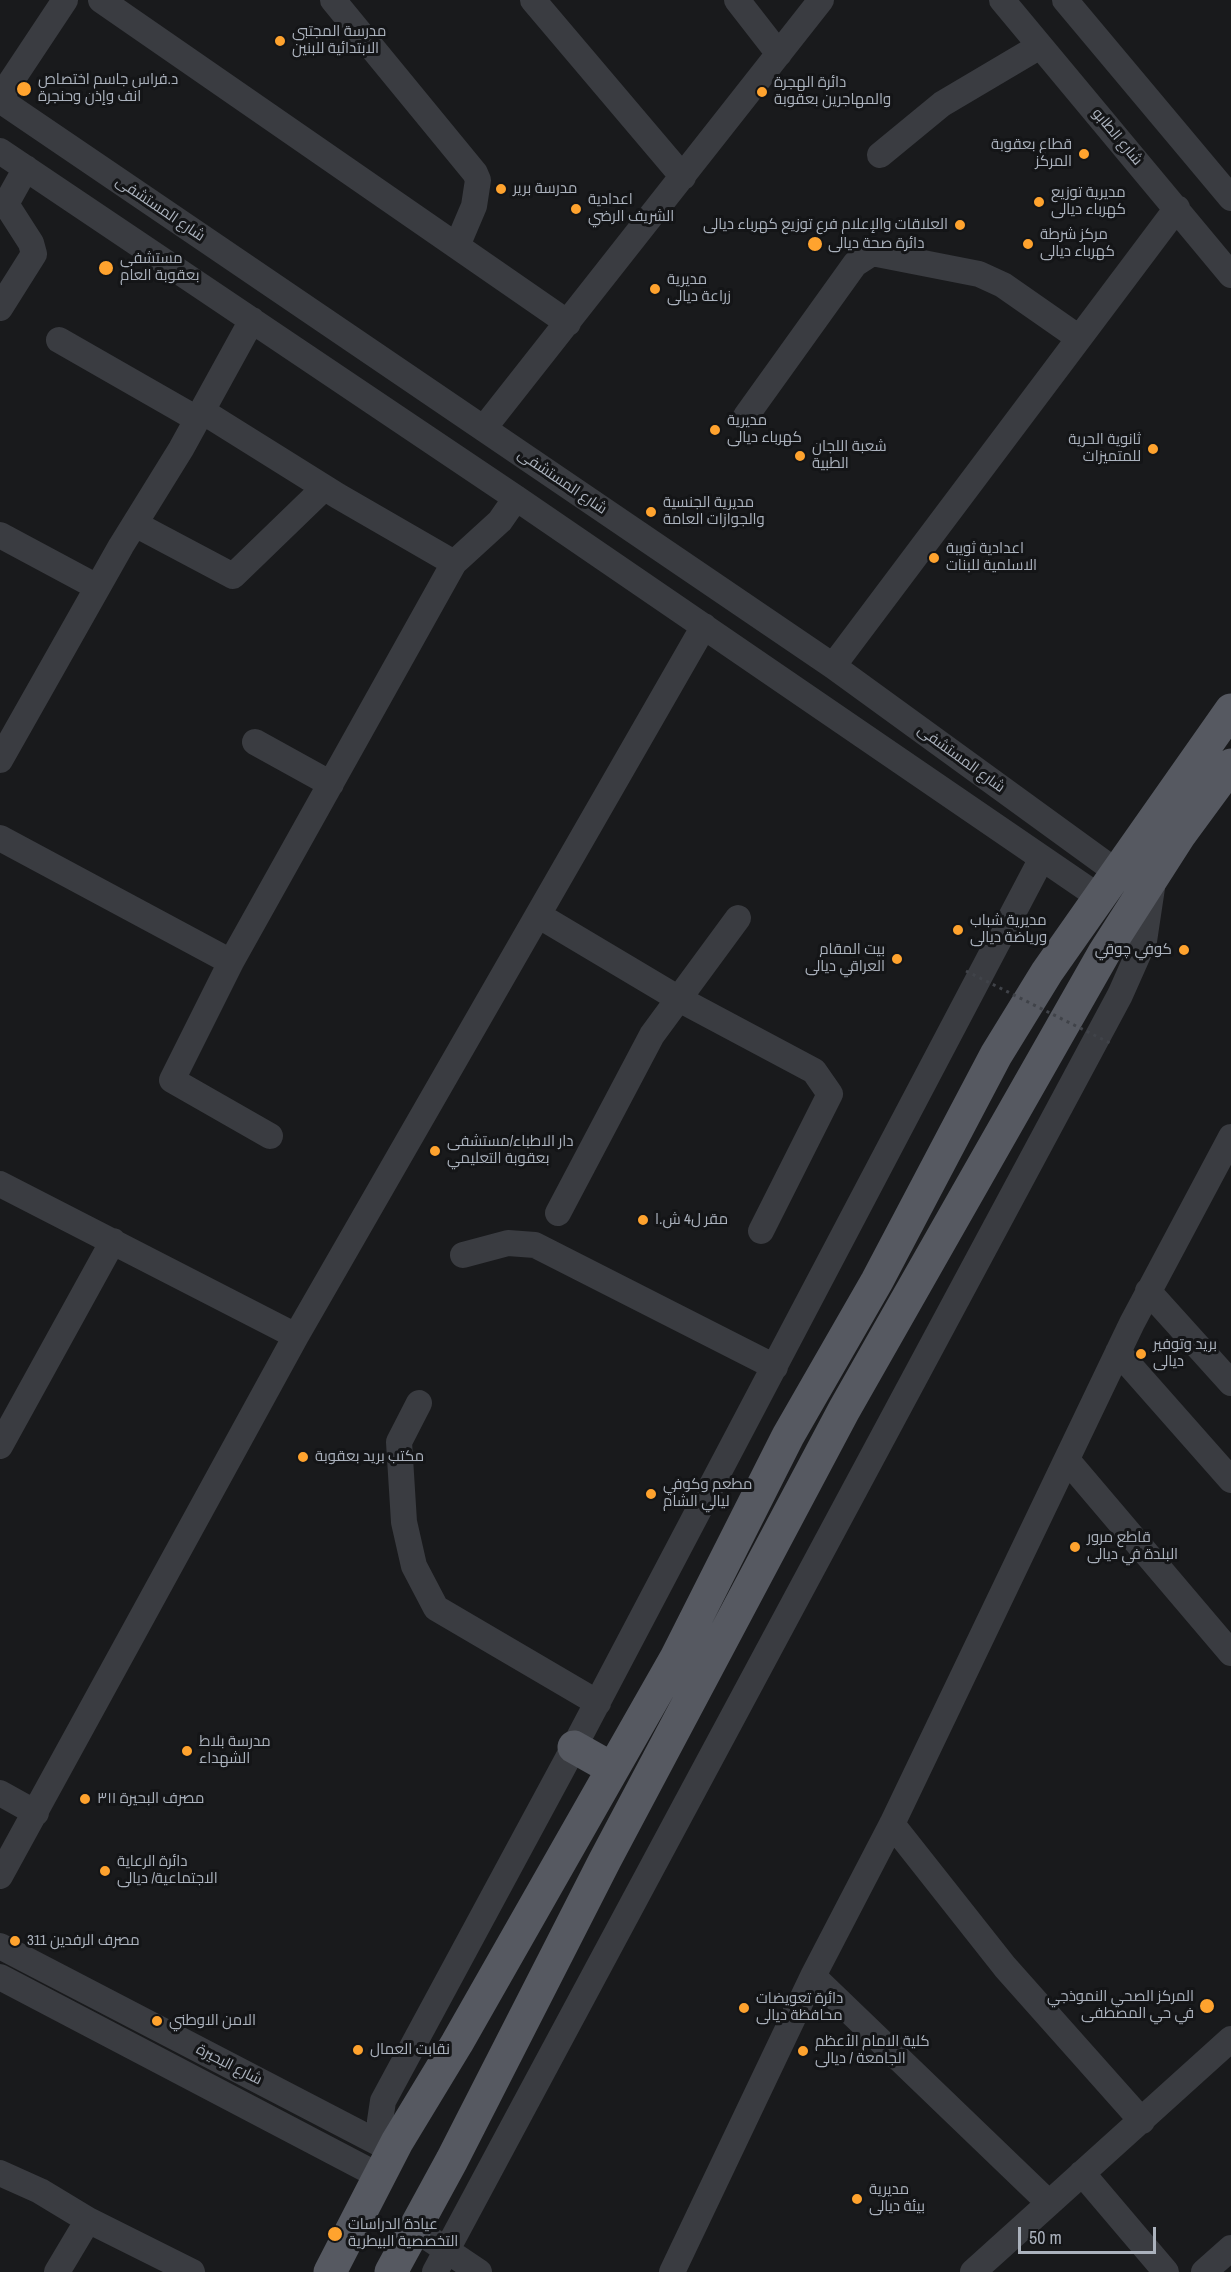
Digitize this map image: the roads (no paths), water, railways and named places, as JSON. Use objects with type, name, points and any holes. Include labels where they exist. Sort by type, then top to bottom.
[{"type":"main road","points":[[330,2272],[391,2157],[676,1658],[788,1436],[877,1281],[996,1055],[1047,972],[1231,710]]},
{"type":"main road","points":[[391,2272],[594,1881],[844,1410],[1104,953],[1154,874],[1231,765]]},
{"type":"main road","points":[[574,1747],[613,1769]]},
{"type":"street","points":[[0,99],[65,0]]},
{"type":"street","points":[[101,0],[568,323]]},
{"type":"street","points":[[333,0],[475,172],[478,180],[474,206],[457,246]]},
{"type":"street","points":[[533,0],[683,177]]},
{"type":"street","points":[[737,0],[779,54]]},
{"type":"street","points":[[484,428],[821,0]]},
{"type":"street","points":[[1065,0],[1227,183]]},
{"type":"street","name":"شارع الطابو","points":[[1005,2],[1231,274]]},
{"type":"street","points":[[880,155],[942,104],[1040,46]]},
{"type":"street","name":"شارع المستشفى","points":[[0,99],[834,666],[993,781],[1108,885]]},
{"type":"street","points":[[0,151],[348,384],[1042,858],[1108,885]]},
{"type":"street","points":[[0,308],[34,254],[31,243],[6,204],[26,168]]},
{"type":"street","points":[[834,666],[1177,208]]},
{"type":"street","points":[[746,416],[855,264],[872,253],[979,274],[1003,285],[1079,338]]},
{"type":"street","points":[[0,760],[9,721],[97,587],[200,415],[252,320]]},
{"type":"street","points":[[59,340],[200,415],[454,563]]},
{"type":"street","points":[[348,384],[370,351]]},
{"type":"street","points":[[490,481],[514,449]]},
{"type":"street","points":[[135,524],[233,576],[324,488]]},
{"type":"street","points":[[270,1136],[172,1080],[231,962],[454,563],[500,521],[516,498]]},
{"type":"street","points":[[0,535],[97,587]]},
{"type":"street","points":[[0,1876],[296,1336],[704,626]]},
{"type":"street","points":[[255,742],[331,784]]},
{"type":"street","points":[[972,810],[979,812],[992,807],[998,794],[993,781]]},
{"type":"street","points":[[0,838],[231,962]]},
{"type":"street","points":[[391,2157],[380,2121],[383,2101],[598,1703],[1042,858]]},
{"type":"street","points":[[440,2261],[1120,995],[1144,941],[1154,874]]},
{"type":"street","points":[[538,915],[679,999],[814,1071],[830,1094],[761,1231]]},
{"type":"street","points":[[558,1213],[652,1035],[738,918]]},
{"type":"street","points":[[672,2272],[813,1977],[892,1824],[1148,1291],[1173,1241],[1224,1155],[1231,1138]]},
{"type":"street","points":[[0,1184],[296,1336]]},
{"type":"street","points":[[0,1446],[113,1241]]},
{"type":"street","points":[[463,1255],[508,1243],[535,1245],[775,1367]]},
{"type":"street","points":[[1148,1291],[1231,1383]]},
{"type":"street","points":[[1118,1352],[1231,1480]]},
{"type":"street","points":[[419,1403],[399,1442],[404,1522],[414,1566],[436,1608],[598,1703]]},
{"type":"street","points":[[1066,1460],[1231,1653]]},
{"type":"street","points":[[0,1793],[36,1813]]},
{"type":"street","points":[[892,1824],[1005,1967],[1142,2121]]},
{"type":"street","name":"شارع البحيرة","points":[[0,1946],[391,2157]]},
{"type":"street","name":"شارع البحيرة","points":[[0,1977],[391,2157]]},
{"type":"street","points":[[813,1977],[1048,2203]]},
{"type":"street","points":[[974,2272],[1231,2039]]},
{"type":"street","points":[[0,2173],[40,2191],[88,2220],[192,2272]]},
{"type":"street","points":[[1082,2174],[1166,2272]]},
{"type":"street","points":[[57,2272],[88,2220]]},
{"type":"street","points":[[415,2229],[440,2261],[479,2272]]},
{"type":"place","name":"مدرسة المجتبى الابتدائية للبنين","points":[[280,41]]},
{"type":"place","name":"د.فراس جاسم اختصاص انف وإذن وحنجرة","points":[[24,89]]},
{"type":"place","name":"دائرة الهجرة والمهاجرين بعقوبة","points":[[762,92]]},
{"type":"place","name":"قطاع بعقوبة المركز","points":[[1084,154]]},
{"type":"place","name":"مدرسة برير","points":[[501,189]]},
{"type":"place","name":"مديرية توزيع كهرباء ديالى","points":[[1039,202]]},
{"type":"place","name":"اعدادية الشريف الرضي","points":[[576,209]]},
{"type":"place","name":"العلاقات والإعلام فرع توزيع كهرباء ديالى","points":[[960,225]]},
{"type":"place","name":"دائرة صحة ديالى","points":[[815,244]]},
{"type":"place","name":"مركز شرطة كهرباء ديالى","points":[[1028,244]]},
{"type":"place","name":"مستشفى بعقوبة العام","points":[[106,268]]},
{"type":"place","name":"مديرية زراعة ديالى","points":[[655,289]]},
{"type":"place","name":"مديرية كهرباء ديالى","points":[[715,430]]},
{"type":"place","name":"ثانوية الحرية للمتميزات","points":[[1153,449]]},
{"type":"place","name":"شعبة اللجان الطبية","points":[[800,456]]},
{"type":"place","name":"مديرية الجنسية والجوازات العامة","points":[[651,512]]},
{"type":"place","name":"اعدادية ثويبة الاسلمية للبنات","points":[[934,558]]},
{"type":"place","name":"مديرية شباب ورياضة ديالى","points":[[958,930]]},
{"type":"place","name":"كوفي چوقي","points":[[1184,950]]},
{"type":"place","name":"بيت المقام العراقي ديالى","points":[[897,959]]},
{"type":"place","name":"دار الاطباء/مستشفى بعقوبة التعليمي","points":[[435,1151]]},
{"type":"place","name":"مقر ل4 ش.ا","points":[[643,1220]]},
{"type":"place","name":"بريد وتوفير ديالى","points":[[1141,1354]]},
{"type":"place","name":"مكتب بريد بعقوبة","points":[[303,1457]]},
{"type":"place","name":"مطعم وكوفي ليالي الشام","points":[[651,1494]]},
{"type":"place","name":"قاطع مرور البلدة في ديالى","points":[[1075,1547]]},
{"type":"place","name":"مدرسة بلاط الشهداء","points":[[187,1751]]},
{"type":"place","name":"مصرف البحيرة ٣١١","points":[[85,1799]]},
{"type":"place","name":"دائرة الرعاية الاجتماعية/ ديالى","points":[[105,1871]]},
{"type":"place","name":"مصرف الرفدين 311","points":[[15,1941]]},
{"type":"place","name":"المركز الصحي النموذجي في حي المصطفى","points":[[1207,2006]]},
{"type":"place","name":"دائرة تعويضات محافظة ديالى","points":[[744,2008]]},
{"type":"place","name":"الامن الاوطني","points":[[157,2021]]},
{"type":"place","name":"نقابت العمال","points":[[358,2050]]},
{"type":"place","name":"كلية الامام الأعظم الجامعة / ديالى","points":[[803,2051]]},
{"type":"place","name":"مديرية بيئة ديالى","points":[[857,2199]]},
{"type":"place","name":"عيادة الدراسات التخصصية البيطرية","points":[[335,2234]]}]
